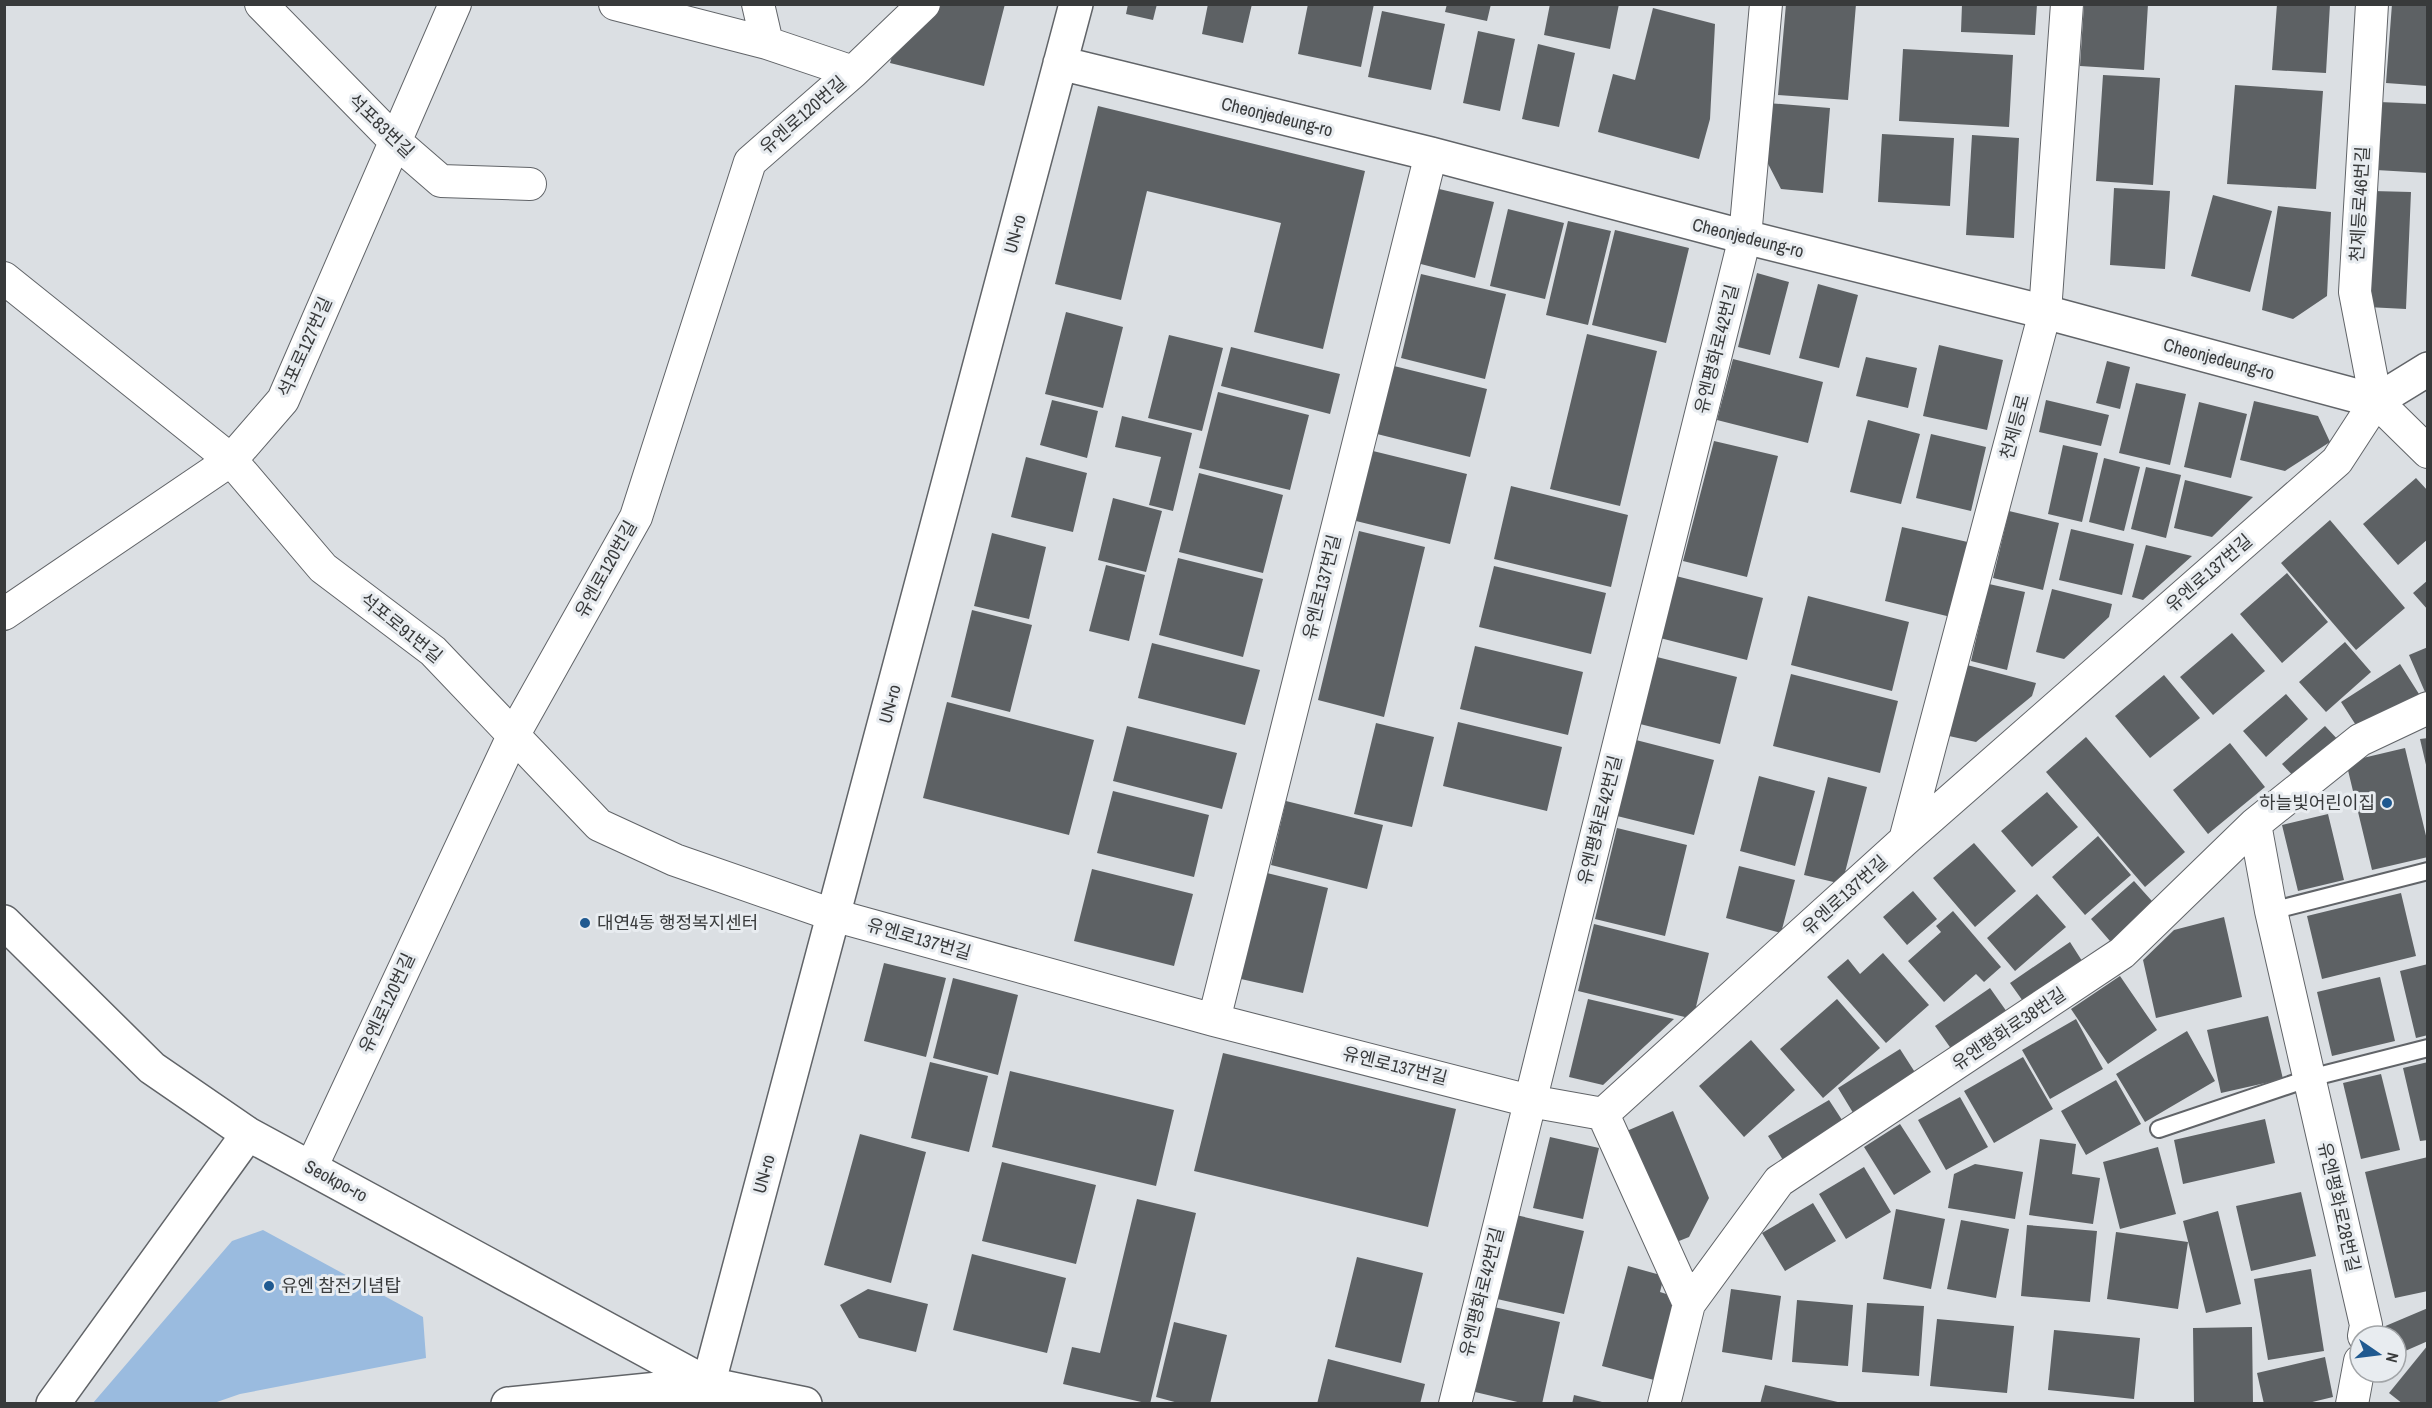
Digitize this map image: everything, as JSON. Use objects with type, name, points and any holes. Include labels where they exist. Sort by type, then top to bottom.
[{"type":"main road","name":"UN-ro","points":[[699,1397],[833,915],[1076,4]]},
{"type":"main road","name":"Cheonjedeung-ro","points":[[1060,63],[1431,154],[1744,237],[2045,312],[2376,401]]},
{"type":"main road","points":[[2376,401],[2427,369]]},
{"type":"main road","name":"Seokpo-ro","points":[[4,922],[152,1068],[248,1134],[310,1168],[699,1397]]},
{"type":"main road","points":[[53,1404],[248,1134]]},
{"type":"main road","points":[[508,1404],[699,1397],[805,1404]]},
{"type":"street","name":"석포83번길","points":[[261,4],[396,142],[441,181],[530,184]]},
{"type":"street","name":"석포로127번길","points":[[4,614],[231,460],[283,400],[455,4]]},
{"type":"street","points":[[615,4],[767,43],[853,72]]},
{"type":"street","points":[[758,4],[767,43]]},
{"type":"street","name":"유엔로120번길","points":[[310,1168],[513,736],[636,518],[750,162],[853,72],[924,4]]},
{"type":"street","name":"유엔평화로42번길","points":[[1455,1404],[1744,237],[1767,4]]},
{"type":"street","name":"천제등로","points":[[1905,840],[2045,312],[2067,4]]},
{"type":"street","name":"천제등로46번길","points":[[2372,4],[2355,292],[2376,401]]},
{"type":"street","name":"유엔로137번길","points":[[1214,1020],[1431,154]]},
{"type":"street","name":"석포로91번길","points":[[4,278],[231,460],[323,568],[433,651],[599,825],[675,861],[833,915]]},
{"type":"street","points":[[2376,401],[2427,452]]},
{"type":"street","name":"유엔로137번길","points":[[833,915],[1214,1020],[1530,1101],[1603,1114],[1905,840],[2337,461],[2376,401]]},
{"type":"street","name":"유엔평화로38번길","points":[[1664,1404],[1689,1304],[1779,1181],[2122,953],[2255,824],[2360,740],[2427,708]]},
{"type":"street","name":"유엔평화로28번길","points":[[2255,824],[2271,911],[2366,1324]]},
{"type":"street","points":[[1603,1114],[1689,1304]]},
{"type":"street","points":[[2356,1401],[2358,1384]]},
{"type":"lane","points":[[2271,911],[2427,871]]},
{"type":"lane","points":[[2159,1129],[2310,1078],[2427,1048]]},
{"type":"shaded area","points":[[263,1230],[423,1317],[426,1358],[240,1394],[214,1403],[93,1403],[232,1241]]},
{"type":"building","points":[[938,4],[1005,4],[984,86],[890,63],[893,53]]},
{"type":"building","points":[[1128,4],[1157,4],[1153,20],[1126,14]]},
{"type":"building","points":[[1208,4],[1252,4],[1243,43],[1202,34]]},
{"type":"building","points":[[1308,4],[1374,4],[1361,67],[1298,54]]},
{"type":"building","points":[[1447,4],[1491,4],[1487,21],[1445,12]]},
{"type":"building","points":[[1550,4],[1619,4],[1610,49],[1544,35]]},
{"type":"building","points":[[1786,4],[1856,4],[1848,100],[1778,95]]},
{"type":"building","points":[[1962,4],[2037,4],[2035,35],[1961,32]]},
{"type":"building","points":[[2084,4],[2148,4],[2144,70],[2080,66]]},
{"type":"building","points":[[2277,4],[2330,4],[2326,73],[2272,70]]},
{"type":"building","points":[[2392,4],[2428,5],[2428,86],[2386,83]]},
{"type":"building","points":[[1653,8],[1715,24],[1710,119],[1699,159],[1598,132],[1613,74],[1635,80]]},
{"type":"building","points":[[1382,11],[1445,24],[1431,90],[1368,77]]},
{"type":"building","points":[[1478,31],[1515,39],[1500,111],[1463,103]]},
{"type":"building","points":[[1538,44],[1575,53],[1559,127],[1522,119]]},
{"type":"building","points":[[1903,49],[2013,55],[2009,127],[1899,121]]},
{"type":"building","points":[[2103,75],[2160,78],[2153,185],[2096,181]]},
{"type":"building","points":[[2235,85],[2323,91],[2316,189],[2227,184]]},
{"type":"building","points":[[2379,102],[2428,104],[2428,173],[2376,170]]},
{"type":"building","points":[[1767,103],[1830,108],[1823,193],[1781,189],[1763,154]]},
{"type":"building","points":[[1098,106],[1365,171],[1323,349],[1254,332],[1281,223],[1147,191],[1121,300],[1055,284]]},
{"type":"building","points":[[1882,134],[1954,138],[1950,206],[1878,202]]},
{"type":"building","points":[[1972,135],[2019,138],[2014,238],[1966,235]]},
{"type":"building","points":[[1435,188],[1494,202],[1475,278],[1417,263]]},
{"type":"building","points":[[2114,188],[2170,191],[2165,269],[2110,265]]},
{"type":"building","points":[[2373,191],[2411,192],[2406,309],[2367,307]]},
{"type":"building","points":[[2213,195],[2272,211],[2250,292],[2191,276]]},
{"type":"building","points":[[2278,206],[2331,212],[2327,296],[2293,319],[2262,310]]},
{"type":"building","points":[[1508,209],[1564,223],[1545,299],[1490,286]]},
{"type":"building","points":[[1568,221],[1611,231],[1588,325],[1546,315]]},
{"type":"building","points":[[1615,230],[1689,248],[1666,343],[1592,325]]},
{"type":"building","points":[[1757,273],[1789,282],[1770,355],[1738,347]]},
{"type":"building","points":[[1421,274],[1506,294],[1485,379],[1401,358]]},
{"type":"building","points":[[1818,284],[1858,295],[1839,368],[1799,358]]},
{"type":"building","points":[[1066,312],[1123,327],[1103,408],[1045,394]]},
{"type":"building","points":[[1587,334],[1657,351],[1620,506],[1550,489]]},
{"type":"building","points":[[1169,335],[1223,348],[1202,431],[1148,418]]},
{"type":"building","points":[[1939,345],[2003,360],[1987,430],[1923,416]]},
{"type":"building","points":[[1231,347],[1340,374],[1330,414],[1221,386]]},
{"type":"building","points":[[1866,357],[1917,368],[1908,408],[1856,396]]},
{"type":"building","points":[[1733,359],[1823,382],[1808,443],[1717,420]]},
{"type":"building","points":[[2107,361],[2130,367],[2120,409],[2096,403]]},
{"type":"building","points":[[1394,366],[1487,389],[1470,457],[1377,434]]},
{"type":"building","points":[[2136,383],[2186,394],[2170,465],[2119,453]]},
{"type":"building","points":[[1218,392],[1309,415],[1290,490],[1199,468]]},
{"type":"building","points":[[1052,400],[1098,411],[1087,458],[1040,445]]},
{"type":"building","points":[[2046,400],[2109,415],[2101,446],[2039,432]]},
{"type":"building","points":[[2254,401],[2318,416],[2330,442],[2285,471],[2240,460]]},
{"type":"building","points":[[2199,402],[2247,414],[2231,478],[2184,467]]},
{"type":"building","points":[[1122,416],[1192,433],[1173,511],[1149,505],[1161,457],[1115,447]]},
{"type":"building","points":[[1868,420],[1920,434],[1901,504],[1850,492]]},
{"type":"building","points":[[1931,434],[1986,447],[1971,511],[1916,498]]},
{"type":"building","points":[[1714,441],[1778,456],[1747,577],[1683,561]]},
{"type":"building","points":[[2063,445],[2098,453],[2082,522],[2048,514]]},
{"type":"building","points":[[1373,451],[1467,474],[1450,544],[1356,521]]},
{"type":"building","points":[[1026,457],[1087,473],[1073,532],[1011,517]]},
{"type":"building","points":[[2104,458],[2140,467],[2124,531],[2089,522]]},
{"type":"building","points":[[2146,467],[2181,475],[2166,538],[2131,529]]},
{"type":"building","points":[[1199,473],[1283,495],[1263,573],[1179,552]]},
{"type":"building","points":[[2416,478],[2428,491],[2428,539],[2398,565],[2363,524]]},
{"type":"building","points":[[2185,480],[2253,497],[2212,537],[2174,528]]},
{"type":"building","points":[[1511,486],[1628,515],[1611,587],[1494,559]]},
{"type":"building","points":[[1113,498],[1162,511],[1146,572],[1098,560]]},
{"type":"building","points":[[2009,511],[2059,523],[2043,590],[1993,578]]},
{"type":"building","points":[[2330,520],[2405,608],[2356,650],[2281,563]]},
{"type":"building","points":[[1902,527],[1972,543],[1955,618],[1885,601]]},
{"type":"building","points":[[2071,529],[2134,544],[2122,595],[2059,580]]},
{"type":"building","points":[[1359,531],[1425,547],[1384,717],[1318,700]]},
{"type":"building","points":[[992,533],[1046,547],[1029,619],[974,606]]},
{"type":"building","points":[[2146,545],[2192,556],[2143,600],[2132,597]]},
{"type":"building","points":[[1178,558],[1263,579],[1243,657],[1159,635]]},
{"type":"building","points":[[1106,565],[1145,575],[1129,641],[1089,631]]},
{"type":"building","points":[[1494,566],[1606,593],[1591,654],[1479,627]]},
{"type":"building","points":[[2287,573],[2328,622],[2282,663],[2240,614]]},
{"type":"building","points":[[1672,575],[1763,598],[1747,660],[1656,637]]},
{"type":"building","points":[[2428,580],[2428,610],[2413,593]]},
{"type":"building","points":[[1989,584],[2025,592],[2007,670],[1971,661]]},
{"type":"building","points":[[2052,589],[2112,604],[2109,617],[2064,659],[2036,652]]},
{"type":"building","points":[[1808,596],[1909,622],[1892,691],[1791,665]]},
{"type":"building","points":[[972,610],[1032,625],[1010,712],[951,697]]},
{"type":"building","points":[[2232,633],[2265,671],[2213,715],[2180,677]]},
{"type":"building","points":[[2345,642],[2371,672],[2326,712],[2299,682]]},
{"type":"building","points":[[1152,643],[1260,670],[1245,725],[1138,698]]},
{"type":"building","points":[[1475,646],[1583,672],[1568,735],[1460,709]]},
{"type":"building","points":[[2428,647],[2428,691],[2425,692],[2409,655]]},
{"type":"building","points":[[1657,657],[1737,677],[1720,744],[1640,724]]},
{"type":"building","points":[[2400,664],[2419,694],[2361,733],[2341,702]]},
{"type":"building","points":[[1967,665],[2036,683],[2032,696],[1976,742],[1949,736]]},
{"type":"building","points":[[1791,674],[1898,701],[1880,773],[1773,746]]},
{"type":"building","points":[[2164,675],[2200,718],[2150,758],[2115,716]]},
{"type":"building","points":[[2286,694],[2308,719],[2266,757],[2243,731]]},
{"type":"building","points":[[947,702],[1094,740],[1069,835],[923,798]]},
{"type":"building","points":[[1458,722],[1562,747],[1547,811],[1443,786]]},
{"type":"building","points":[[1376,723],[1434,737],[1412,827],[1354,814]]},
{"type":"building","points":[[1127,726],[1237,753],[1222,809],[1113,781]]},
{"type":"building","points":[[2325,726],[2341,743],[2298,781],[2282,764]]},
{"type":"building","points":[[2086,737],[2185,852],[2145,887],[2046,772]]},
{"type":"building","points":[[2428,738],[2428,769],[2427,769],[2420,739]]},
{"type":"building","points":[[1636,740],[1714,760],[1694,835],[1617,816]]},
{"type":"building","points":[[2230,743],[2265,787],[2208,834],[2173,790]]},
{"type":"building","name":"하늘빛어린이집","points":[[2405,748],[2428,844],[2428,857],[2372,870],[2346,762]]},
{"type":"building","points":[[1759,776],[1815,791],[1795,866],[1740,851]]},
{"type":"building","points":[[1828,777],[1867,787],[1842,884],[1804,875]]},
{"type":"building","points":[[1113,791],[1209,815],[1194,877],[1097,853]]},
{"type":"building","points":[[2047,792],[2078,827],[2032,867],[2001,831]]},
{"type":"building","points":[[1286,801],[1383,825],[1367,889],[1271,865]]},
{"type":"building","points":[[2328,814],[2344,880],[2298,891],[2282,825]]},
{"type":"building","points":[[1617,828],[1687,845],[1665,936],[1595,919]]},
{"type":"building","points":[[2098,836],[2131,875],[2085,915],[2052,877]]},
{"type":"building","points":[[1974,843],[2016,891],[1975,927],[1933,878]]},
{"type":"building","points":[[1739,866],[1795,880],[1781,933],[1726,918]]},
{"type":"building","points":[[1092,869],[1193,894],[1174,966],[1074,941]]},
{"type":"building","points":[[1267,873],[1328,888],[1303,993],[1241,979]]},
{"type":"building","points":[[2134,881],[2160,910],[2116,948],[2091,919]]},
{"type":"building","points":[[1913,891],[1937,919],[1907,945],[1883,917]]},
{"type":"building","points":[[2401,893],[2416,956],[2322,979],[2307,916]]},
{"type":"building","points":[[2037,894],[2066,927],[2015,971],[1987,938]]},
{"type":"building","points":[[1953,911],[2001,967],[1984,982],[1976,974],[1944,1002],[1908,961],[1941,932],[1936,926]]},
{"type":"building","points":[[2224,917],[2242,997],[2156,1018],[2143,960],[2174,930]]},
{"type":"building","points":[[1594,924],[1709,953],[1693,1019],[1578,991]]},
{"type":"building","points":[[2070,942],[2084,964],[2025,1004],[2010,983]]},
{"type":"building","points":[[1883,953],[1929,1005],[1886,1043],[1827,977],[1848,959],[1860,974]]},
{"type":"building","points":[[884,963],[946,978],[926,1057],[864,1041]]},
{"type":"building","points":[[2428,964],[2428,1035],[2416,1038],[2400,971]]},
{"type":"building","points":[[2120,976],[2157,1030],[2108,1064],[2071,1009]]},
{"type":"building","points":[[2380,977],[2395,1041],[2332,1056],[2317,992]]},
{"type":"building","points":[[953,978],[1018,995],[998,1075],[933,1058]]},
{"type":"building","points":[[1990,988],[2007,1012],[1952,1050],[1935,1026]]},
{"type":"building","points":[[1588,999],[1674,1019],[1603,1085],[1569,1077]]},
{"type":"building","points":[[1837,999],[1880,1048],[1823,1098],[1780,1049]]},
{"type":"building","points":[[2268,1016],[2283,1079],[2221,1093],[2207,1030]]},
{"type":"building","points":[[2076,1019],[2103,1069],[2050,1099],[2022,1050]]},
{"type":"building","points":[[2187,1031],[2215,1081],[2145,1122],[2116,1074]]},
{"type":"building","points":[[1751,1040],[1795,1090],[1744,1137],[1699,1086]]},
{"type":"building","points":[[1900,1049],[1918,1077],[1855,1116],[1838,1088]]},
{"type":"building","points":[[1223,1053],[1456,1109],[1428,1227],[1194,1171]]},
{"type":"building","points":[[2023,1057],[2053,1109],[1994,1143],[1964,1091]]},
{"type":"building","points":[[930,1062],[988,1076],[969,1152],[911,1138]]},
{"type":"building","points":[[2428,1062],[2428,1140],[2420,1141],[2403,1068]]},
{"type":"building","points":[[1010,1071],[1174,1110],[1156,1186],[992,1147]]},
{"type":"building","points":[[2381,1074],[2400,1150],[2361,1159],[2343,1083]]},
{"type":"building","points":[[2116,1080],[2141,1124],[2086,1155],[2061,1111]]},
{"type":"building","points":[[1960,1097],[1988,1147],[1946,1170],[1918,1120]]},
{"type":"building","points":[[1829,1100],[1844,1123],[1783,1160],[1768,1136]]},
{"type":"building","points":[[1673,1111],[1709,1198],[1689,1237],[1669,1245],[1622,1133]]},
{"type":"building","points":[[2265,1119],[2275,1163],[2183,1184],[2174,1140]]},
{"type":"building","points":[[1900,1124],[1931,1172],[1894,1195],[1864,1147]]},
{"type":"building","points":[[860,1134],[926,1152],[891,1283],[824,1265]]},
{"type":"building","points":[[1550,1137],[1599,1148],[1583,1219],[1533,1208]]},
{"type":"building","points":[[2040,1139],[2076,1144],[2072,1174],[2100,1178],[2093,1224],[2029,1215]]},
{"type":"building","points":[[2158,1147],[2176,1214],[2120,1229],[2103,1162]]},
{"type":"building","points":[[2428,1157],[2428,1291],[2395,1298],[2365,1172]]},
{"type":"building","points":[[1002,1162],[1096,1185],[1076,1264],[982,1241]]},
{"type":"building","points":[[1975,1164],[2023,1172],[2015,1219],[1948,1208],[1954,1174]]},
{"type":"building","points":[[1864,1167],[1891,1212],[1846,1239],[1819,1194]]},
{"type":"building","points":[[2301,1192],[2316,1256],[2251,1271],[2236,1206]]},
{"type":"building","points":[[1137,1199],[1196,1213],[1150,1404],[1063,1384],[1072,1347],[1100,1353]]},
{"type":"building","points":[[1813,1203],[1836,1241],[1785,1271],[1762,1233]]},
{"type":"building","points":[[1896,1209],[1945,1219],[1931,1289],[1883,1279]]},
{"type":"building","points":[[2218,1211],[2241,1304],[2206,1313],[2183,1221]]},
{"type":"building","points":[[1516,1215],[1584,1231],[1564,1314],[1497,1299]]},
{"type":"building","points":[[1961,1220],[2009,1229],[1996,1298],[1947,1289]]},
{"type":"building","points":[[2027,1225],[2097,1231],[2090,1302],[2021,1296]]},
{"type":"building","points":[[2116,1232],[2188,1242],[2178,1309],[2107,1299]]},
{"type":"building","points":[[972,1254],[1066,1278],[1047,1353],[953,1330]]},
{"type":"building","points":[[1357,1257],[1423,1273],[1401,1363],[1335,1347]]},
{"type":"building","points":[[1628,1266],[1664,1276],[1660,1292],[1676,1297],[1654,1380],[1602,1366]]},
{"type":"building","points":[[2311,1269],[2324,1351],[2268,1360],[2254,1279]]},
{"type":"building","points":[[868,1289],[928,1304],[916,1352],[859,1338],[840,1305]]},
{"type":"building","points":[[1731,1289],[1781,1296],[1772,1360],[1722,1352]]},
{"type":"building","points":[[1797,1300],[1853,1305],[1848,1366],[1792,1362]]},
{"type":"building","points":[[1867,1303],[1924,1306],[1919,1376],[1862,1372]]},
{"type":"building","points":[[1494,1307],[1560,1322],[1542,1404],[1526,1404],[1475,1392]]},
{"type":"building","points":[[2428,1308],[2428,1341],[2408,1350],[2408,1324],[2390,1324]]},
{"type":"building","points":[[1937,1319],[2014,1326],[2007,1393],[1930,1386]]},
{"type":"building","points":[[1174,1322],[1227,1335],[1210,1404],[1182,1404],[1156,1397]]},
{"type":"building","points":[[2252,1327],[2253,1404],[2194,1404],[2193,1328]]},
{"type":"building","points":[[2054,1330],[2140,1338],[2134,1399],[2048,1390]]},
{"type":"building","points":[[2428,1345],[2428,1404],[2403,1404],[2389,1393],[2396,1384],[2408,1384],[2408,1370]]},
{"type":"building","points":[[2325,1357],[2333,1397],[2304,1404],[2264,1404],[2257,1373]]},
{"type":"building","points":[[1328,1359],[1425,1384],[1420,1404],[1317,1404]]},
{"type":"building","points":[[1765,1385],[1842,1403],[1842,1404],[1760,1404]]},
{"type":"building","points":[[1574,1395],[1606,1403],[1606,1404],[1572,1404]]},
{"type":"place","name":"하늘빛어린이집","points":[[2387,803]]},
{"type":"place","name":"대연4동 행정복지센터","points":[[585,923]]},
{"type":"place","name":"유엔 참전기념탑","points":[[269,1286]]}]
